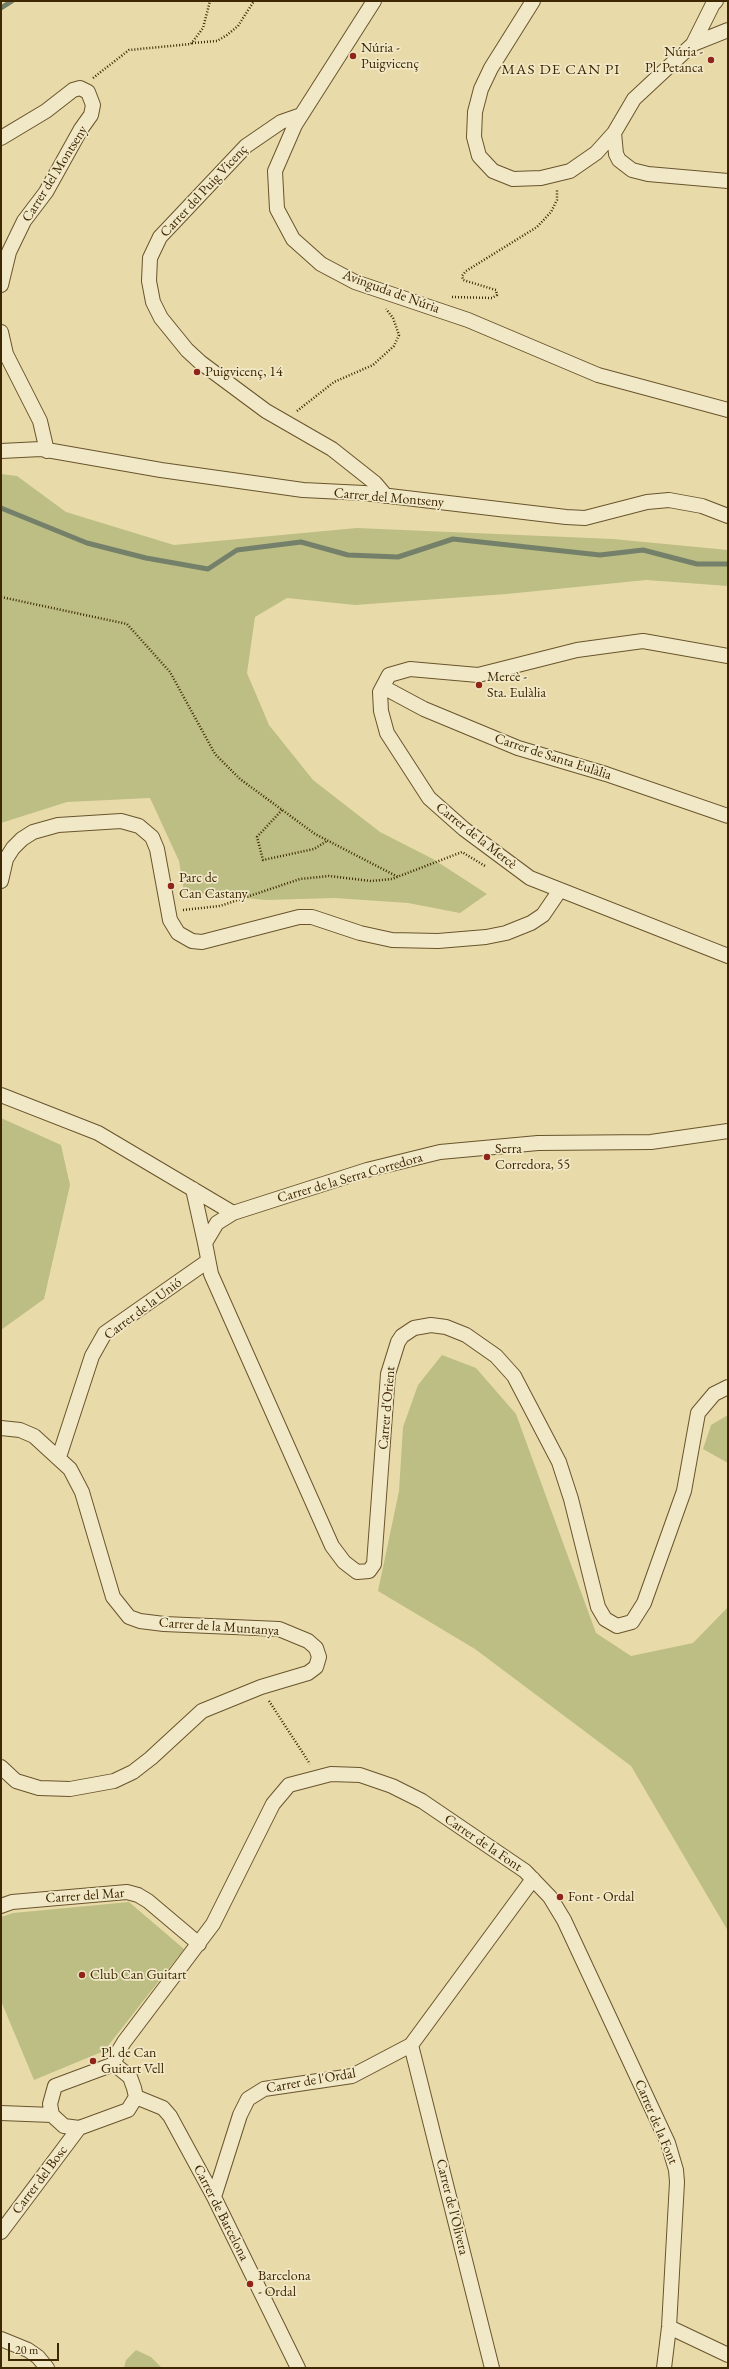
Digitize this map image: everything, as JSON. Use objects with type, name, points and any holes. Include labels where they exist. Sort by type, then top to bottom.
[{"type":"street","name":"Avinguda de Núria","points":[[374,1],[301,115],[275,171],[277,209],[293,239],[321,264],[355,282],[468,320],[598,375],[728,410]]},
{"type":"street","points":[[533,1],[515,27],[481,89],[475,112],[474,137],[479,156],[493,170],[513,179],[541,178],[570,171],[596,153],[614,133],[634,99],[693,44],[713,4],[716,1]]},
{"type":"street","points":[[693,44],[728,30]]},
{"type":"street","points":[[1,138],[46,111],[73,90],[80,88]]},
{"type":"street","name":"Carrer del Montseny","points":[[1,285],[10,252],[24,221],[46,192],[81,129],[92,115],[93,105],[88,92],[80,88]]},
{"type":"street","name":"Carrer del Puig Vicenç","points":[[301,115],[281,122],[246,146],[160,237],[150,258],[149,281],[153,302],[165,323],[186,350],[216,375],[266,411],[282,418],[296,430],[332,449],[375,483],[386,496]]},
{"type":"street","points":[[614,133],[616,154],[619,160],[632,170],[648,174],[728,181]]},
{"type":"street","points":[[1,332],[6,354],[40,421],[47,451]]},
{"type":"street","name":"Carrer del Montseny","points":[[1,451],[47,451],[161,470],[303,490],[386,496],[585,518],[647,502],[670,500],[702,506],[728,516]]},
{"type":"street","points":[[383,687],[389,675],[410,668],[478,675],[577,650],[643,641],[728,656]]},
{"type":"street","name":"Carrer de Santa Eulàlia","points":[[383,687],[424,709],[518,748],[606,774],[728,816]]},
{"type":"street","name":"Carrer de la Mercè","points":[[383,687],[380,692],[381,711],[387,733],[429,798],[464,829],[530,878],[728,956]]},
{"type":"street","points":[[1,881],[6,859],[13,848],[22,839],[33,832],[58,825],[127,822],[139,826],[152,837],[157,849],[170,920],[178,933],[192,941],[202,942],[299,917],[312,917],[360,933],[392,940],[466,940],[506,933],[531,923],[543,915],[560,890]]},
{"type":"street","points":[[1,1095],[98,1133],[233,1213],[217,1223],[205,1243]]},
{"type":"street","name":"Carrer de la Serra Corredora","points":[[233,1213],[367,1170],[440,1152],[538,1143],[651,1142],[728,1131]]},
{"type":"street","name":"Carrer d'Orient","points":[[193,1189],[211,1274],[332,1546],[344,1562],[357,1572],[369,1571],[374,1564],[388,1374],[398,1342],[402,1336],[414,1328],[431,1324],[446,1327],[466,1335],[496,1356],[514,1376],[559,1462],[571,1499],[598,1607],[604,1619],[613,1625],[624,1626],[632,1622],[644,1603],[682,1498],[698,1413],[714,1394],[728,1387]]},
{"type":"street","name":"Carrer de la Unió","points":[[59,1457],[92,1356],[105,1334],[208,1261]]},
{"type":"street","name":"Carrer de la Muntanya","points":[[1,1428],[20,1430],[34,1436],[59,1457],[70,1469],[82,1492],[113,1596],[129,1617],[140,1621],[164,1624],[279,1629],[301,1638],[316,1648],[319,1661],[312,1671],[261,1687],[202,1711],[151,1758],[133,1772],[114,1781],[70,1789],[39,1788],[16,1780],[1,1767]]},
{"type":"street","name":"Carrer de la Font","points":[[114,2064],[118,2052],[124,2042],[199,1944],[223,1906],[273,1804],[281,1792],[289,1785],[318,1776],[344,1773],[360,1775],[392,1786],[422,1801],[533,1878],[550,1897],[564,1920],[671,2153],[677,2182],[669,2327],[664,2368]]},
{"type":"street","name":"Carrer de l'Ordal","points":[[214,2196],[240,2115],[253,2095],[264,2089],[274,2087],[352,2076],[411,2045],[533,1878]]},
{"type":"street","name":"Carrer del Mar","points":[[1,1906],[12,1902],[127,1892],[138,1894],[199,1944]]},
{"type":"street","name":"Carrer de l'Olivera","points":[[411,2045],[492,2368]]},
{"type":"street","points":[[114,2064],[130,2077],[136,2097],[133,2104],[122,2113],[80,2128],[64,2126],[52,2115],[50,2104],[55,2086],[114,2064]]},
{"type":"street","name":"Carrer de Barcelona","points":[[136,2097],[163,2108],[170,2116],[214,2196],[298,2368]]},
{"type":"street","points":[[1,2114],[52,2115]]},
{"type":"street","name":"Carrer del Bosc","points":[[1,2232],[80,2128]]},
{"type":"street","points":[[669,2327],[728,2355]]},
{"type":"street","points":[[1,2339],[28,2350],[38,2357],[47,2368]]},
{"type":"path","points":[[191,44],[203,28],[210,1]]},
{"type":"path","points":[[80,88],[129,50],[217,41],[238,26],[254,1]]},
{"type":"path","points":[[433,308],[438,299],[444,297],[492,298],[497,295],[496,290],[463,280],[462,276],[466,271],[512,245],[544,221],[557,200],[555,174]]},
{"type":"path","points":[[282,418],[300,409],[334,382],[373,365],[394,346],[399,338],[398,330],[384,307],[378,290]]},
{"type":"path","points":[[1,597],[127,624],[170,672],[215,754],[240,779],[328,841],[398,877]]},
{"type":"path","points":[[282,810],[257,837],[263,860],[314,849],[328,841]]},
{"type":"path","points":[[168,910],[191,910],[220,906],[300,879],[329,876],[371,881],[398,877],[462,852],[489,868]]},
{"type":"path","points":[[261,1687],[318,1776]]},
{"type":"green space","points":[[1,474],[17,476],[66,512],[174,545],[357,528],[613,539],[728,550],[728,586],[646,580],[507,594],[355,605],[287,598],[255,617],[247,673],[269,725],[313,780],[380,832],[433,859],[487,894],[460,913],[408,903],[335,898],[266,900],[184,892],[179,861],[150,798],[67,802],[1,823]]},
{"type":"green space","points":[[1,1118],[61,1145],[70,1185],[44,1299],[1,1330]]},
{"type":"green space","points":[[442,1355],[476,1368],[516,1414],[596,1633],[631,1656],[693,1643],[728,1607],[728,1931],[631,1766],[475,1649],[378,1591],[399,1491],[403,1427],[418,1385]]},
{"type":"green space","points":[[728,1415],[728,1463],[703,1449],[711,1425]]},
{"type":"green space","name":"Club Can Guitart","points":[[129,1902],[184,1949],[104,2051],[34,2080],[1,2001],[1,1917],[13,1913]]},
{"type":"green space","points":[[136,2350],[151,2357],[162,2368],[124,2368],[126,2360]]},
{"type":"waterway","points":[[1,8],[12,1]]},
{"type":"waterway","points":[[1,508],[87,543],[146,558],[208,569],[237,550],[301,542],[348,555],[398,557],[453,539],[600,555],[643,550],[697,564],[728,564]]},
{"type":"place","name":"Núria - Puigvicenç","points":[[353,56]]},
{"type":"place","name":"Núria - Pl. Petanca","points":[[711,60]]},
{"type":"place","name":"Puigvicenç, 14","points":[[197,372]]},
{"type":"place","name":"Mercè - Sta. Eulàlia","points":[[479,685]]},
{"type":"place","name":"Parc de Can Castany","points":[[171,886]]},
{"type":"place","name":"Serra Corredora, 55","points":[[487,1157]]},
{"type":"place","name":"Font - Ordal","points":[[560,1897]]},
{"type":"place","name":"Club Can Guitart","points":[[82,1975]]},
{"type":"place","name":"Pl. de Can Guitart Vell","points":[[93,2061]]},
{"type":"place","name":"Barcelona - Ordal","points":[[250,2284]]},
{"type":"district","name":"MAS DE CAN PI","points":[[561,70]]}]
